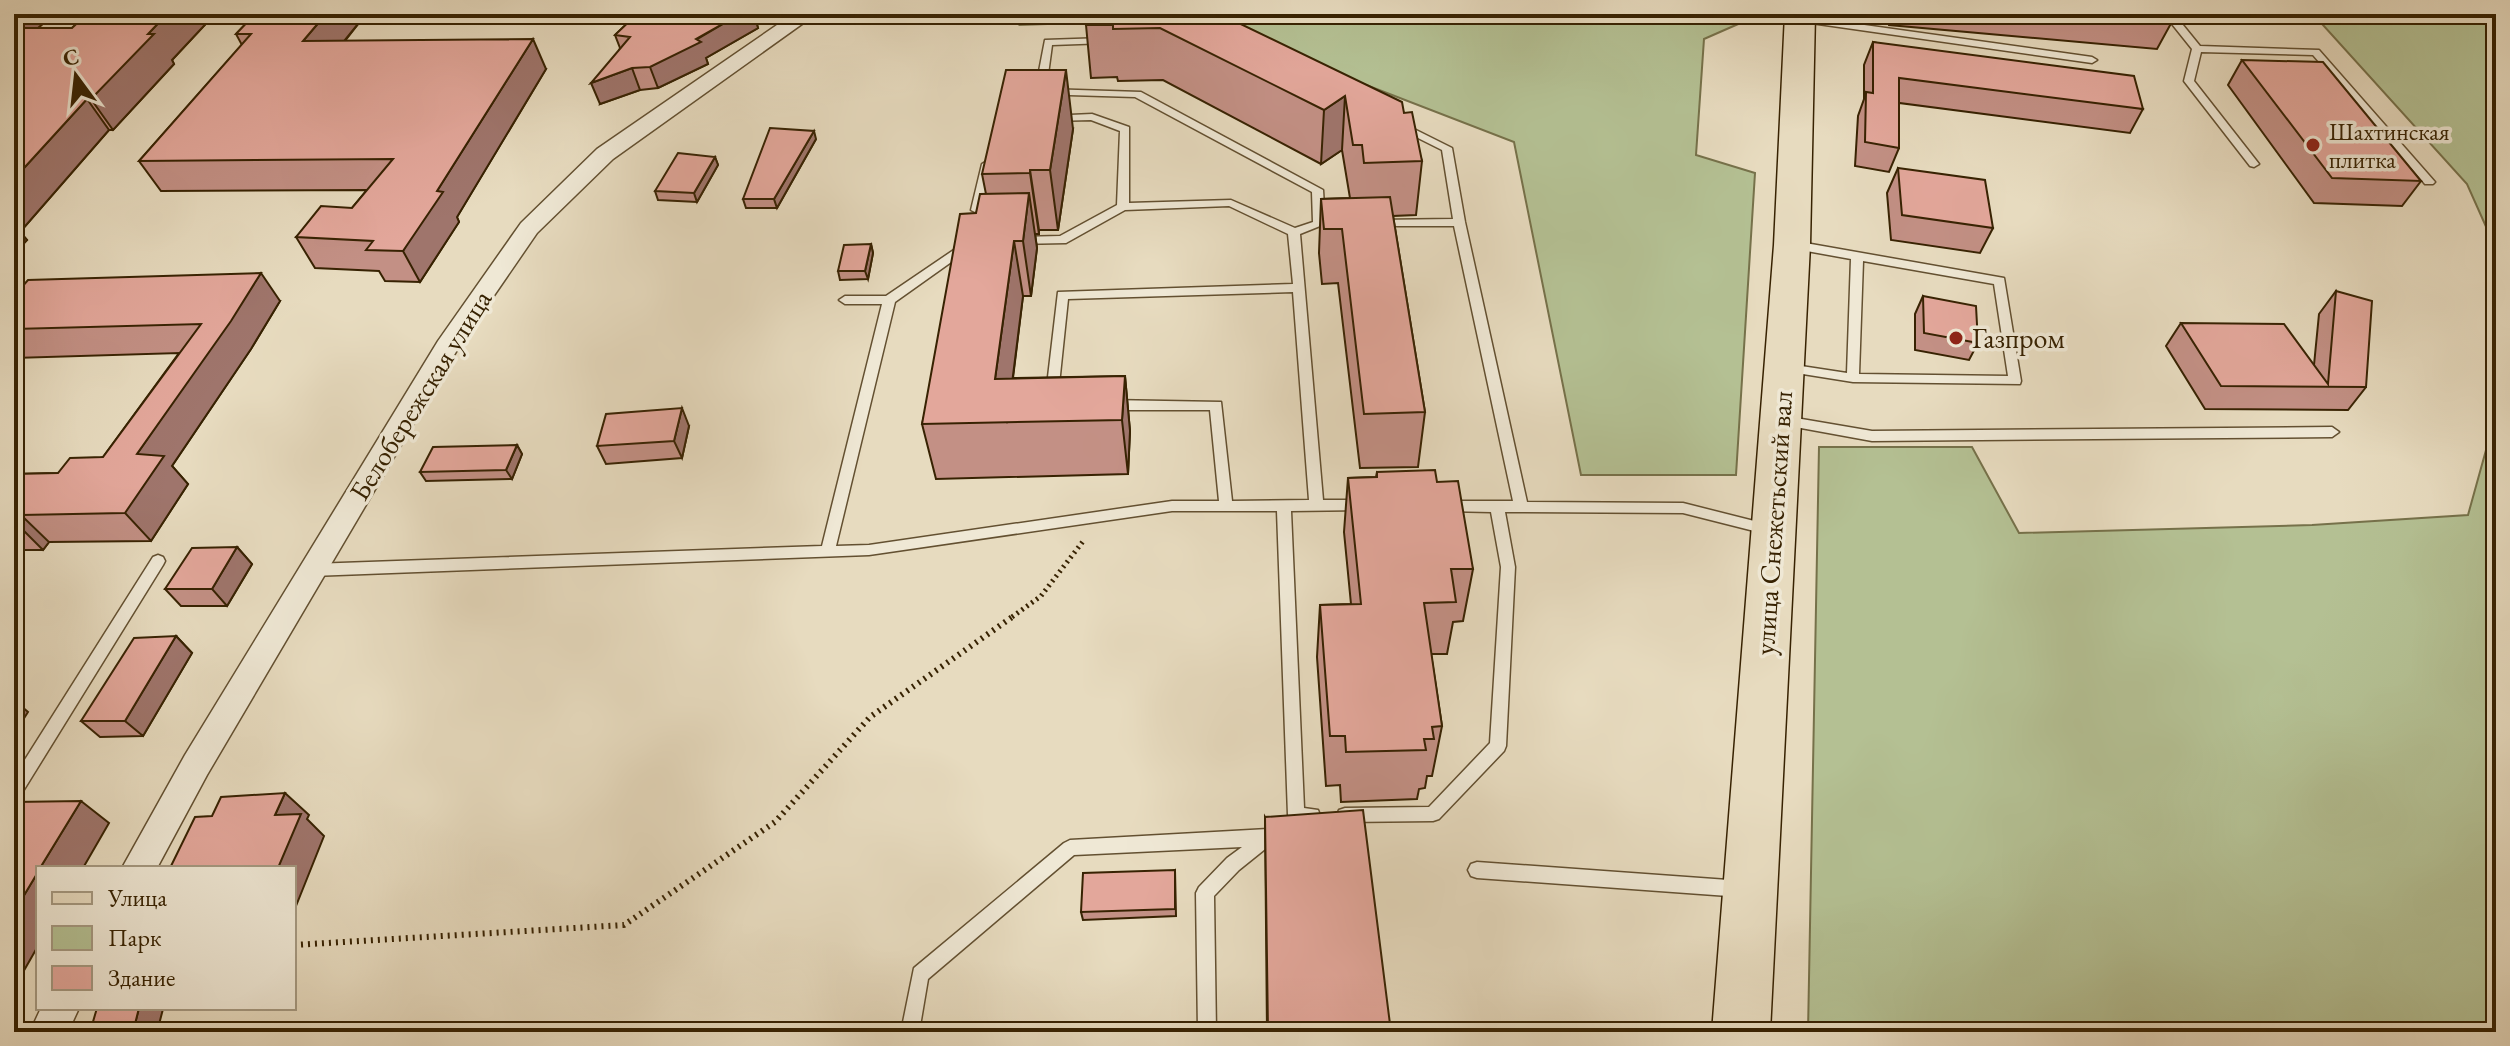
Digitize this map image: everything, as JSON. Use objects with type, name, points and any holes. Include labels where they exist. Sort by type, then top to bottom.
[{"type":"main road","name":"улица Снежетьский вал","points":[[1741,1032],[1792,245],[1800,16]]},
{"type":"street","name":"Белобережская улица","points":[[140,866],[196,765],[450,341],[529,228],[605,154],[806,14]]},
{"type":"street","points":[[48,1032],[60,1010]]},
{"type":"lane","points":[[2169,14],[2197,49],[2316,52],[2429,182]]},
{"type":"lane","points":[[1800,16],[2092,60]]},
{"type":"lane","points":[[1121,40],[1048,42],[1040,92],[1137,94],[1317,190],[1319,224]]},
{"type":"lane","points":[[2197,49],[2189,81],[2254,164]]},
{"type":"lane","points":[[1037,118],[1092,117],[1125,129],[1123,207]]},
{"type":"lane","points":[[1394,122],[1447,148],[1459,222],[1521,507]]},
{"type":"lane","points":[[971,242],[990,150]]},
{"type":"lane","points":[[1001,242],[1062,240],[1123,207],[1231,203],[1294,232],[1319,224],[1335,224]]},
{"type":"lane","points":[[1366,223],[1459,222]]},
{"type":"lane","points":[[1294,232],[1316,504]]},
{"type":"lane","points":[[845,300],[889,300],[971,242],[986,242]]},
{"type":"lane","points":[[1784,367],[1853,378],[2015,381],[2000,281],[1792,245]]},
{"type":"lane","points":[[1853,378],[1857,257]]},
{"type":"lane","points":[[1066,405],[1051,405],[1062,295],[1299,288]]},
{"type":"lane","points":[[828,551],[889,300]]},
{"type":"lane","points":[[1096,405],[1216,405],[1226,505]]},
{"type":"lane","points":[[1779,420],[1872,436],[2332,432]]},
{"type":"lane","points":[[1284,504],[1296,815]]},
{"type":"lane","points":[[312,570],[869,550],[1172,506],[1377,505]]},
{"type":"lane","points":[[1437,506],[1683,508],[1772,530]]},
{"type":"lane","points":[[1207,1032],[1205,893],[1233,864],[1296,815],[1433,814],[1498,746],[1508,567],[1497,507]]},
{"type":"lane","points":[[14,791],[158,561]]},
{"type":"lane","points":[[910,1032],[920,974],[1070,848],[1266,838]]},
{"type":"lane","points":[[1477,870],[1750,890]]},
{"type":"path","points":[[296,945],[624,925],[775,822],[870,717],[1041,596],[1102,516]]},
{"type":"green space","points":[[1036,14],[1761,14],[1704,39],[1696,155],[1755,173],[1736,475],[1581,475],[1514,142],[1195,19],[1021,25]]},
{"type":"green space","points":[[2313,14],[2496,14],[2496,249],[2467,184]]},
{"type":"green space","points":[[2496,414],[2496,1032],[1808,1032],[1819,447],[1972,447],[2019,533],[2312,525],[2468,515]]},
{"type":"building","points":[[87,14],[167,14],[148,34],[154,34],[91,99],[87,99],[14,179],[14,28],[72,28]]},
{"type":"building","points":[[255,14],[326,14],[303,41],[533,39],[437,191],[443,192],[403,251],[366,250],[373,241],[296,237],[321,206],[352,208],[393,159],[139,161],[251,34],[236,34]]},
{"type":"building","points":[[637,14],[740,14],[696,39],[701,42],[650,67],[632,68],[591,83],[630,37],[615,35]]},
{"type":"building","points":[[1087,14],[1220,14],[1402,102],[1404,113],[1412,112],[1422,161],[1364,163],[1362,145],[1353,145],[1345,96],[1324,110],[1160,28],[1113,29],[1113,25],[1086,25]]},
{"type":"building","points":[[2124,14],[2172,14],[2174,18]]},
{"type":"building","points":[[1873,42],[2134,76],[2143,109],[1899,78],[1899,148],[1865,142],[1866,92],[1873,93]]},
{"type":"building","points":[[2242,60],[2323,62],[2421,181],[2332,178]]},
{"type":"building","points":[[1006,70],[1066,70],[1050,170],[982,174]]},
{"type":"building","points":[[770,128],[814,131],[774,199],[743,199]]},
{"type":"building","points":[[678,153],[715,157],[694,193],[655,191]]},
{"type":"building","points":[[1898,168],[1985,180],[1993,228],[1902,215]]},
{"type":"building","points":[[1029,193],[1023,241],[1014,241],[995,379],[1125,376],[1122,420],[922,424],[960,214],[976,213],[980,194]]},
{"type":"building","points":[[1390,197],[1425,412],[1364,414],[1342,229],[1324,229],[1321,199]]},
{"type":"building","points":[[871,244],[865,271],[838,271],[844,245]]},
{"type":"building","points":[[261,273],[137,454],[164,456],[125,513],[21,515],[14,522],[14,474],[58,473],[70,458],[103,457],[201,324],[14,329],[14,296],[28,280]]},
{"type":"building","points":[[2336,291],[2372,301],[2366,387],[2221,386],[2181,323],[2284,324],[2328,384]]},
{"type":"building","points":[[1923,296],[1976,306],[1978,343],[1924,333]]},
{"type":"building","points":[[682,408],[674,441],[597,446],[606,414]]},
{"type":"building","points":[[517,445],[506,470],[420,472],[433,447]]},
{"type":"building","points":[[1435,470],[1437,482],[1458,481],[1473,569],[1451,569],[1456,602],[1424,603],[1442,726],[1432,727],[1434,739],[1424,739],[1426,750],[1346,752],[1345,736],[1330,736],[1320,605],[1361,604],[1348,478],[1377,477],[1377,472]]},
{"type":"building","points":[[237,547],[212,589],[165,589],[192,548]]},
{"type":"building","points":[[176,636],[125,721],[81,721],[134,638]]},
{"type":"building","points":[[285,793],[275,815],[301,814],[279,866],[171,866],[195,817],[212,816],[221,797]]},
{"type":"building","points":[[81,801],[41,866],[36,866],[36,875],[14,912],[14,802]]},
{"type":"building","points":[[1363,810],[1391,1032],[1268,1032],[1265,817]]},
{"type":"building","points":[[1175,870],[1175,909],[1081,912],[1083,873]]},
{"type":"building","points":[[96,1010],[138,1010],[133,1032],[90,1032]]},
{"type":"place","name":"Шахтинская плитка","points":[[2313,145]]},
{"type":"place","name":"Газпром","points":[[1956,338]]}]
